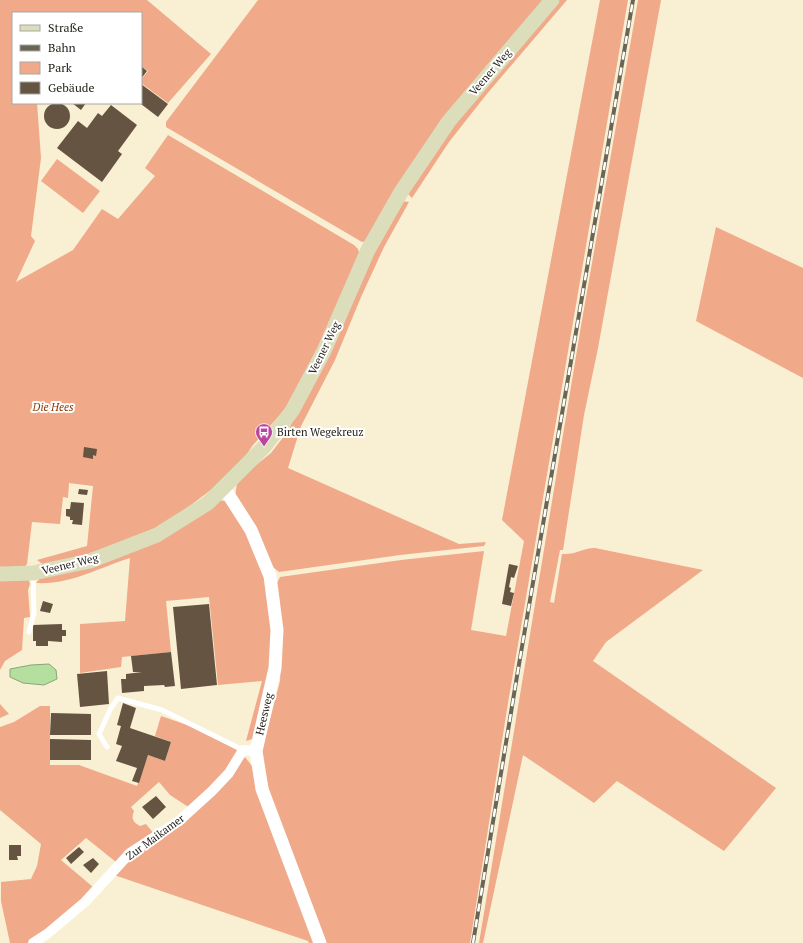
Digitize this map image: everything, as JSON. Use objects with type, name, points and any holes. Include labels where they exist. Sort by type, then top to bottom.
[{"type":"main road","name":"Veener Weg","points":[[0,574],[33,573],[90,561],[157,535],[208,503],[264,447],[292,411],[324,351],[368,250],[401,192],[449,121],[552,0]]},
{"type":"street","name":"Heesweg","points":[[222,488],[228,494],[251,530],[270,576],[277,630],[275,668],[250,751],[262,789],[320,943]]},
{"type":"street","name":"Zur Maikamer","points":[[33,943],[47,934],[85,902],[130,853],[179,821],[212,791],[250,751]]},
{"type":"lane","points":[[29,632],[34,613],[33,573]]},
{"type":"lane","points":[[107,747],[100,734],[111,708],[118,698],[162,710],[250,751]]},
{"type":"green space","name":"Die Hees","points":[[0,0],[147,0],[211,54],[168,103],[142,84],[142,79],[148,71],[142,67],[142,12],[12,12],[12,104],[37,104],[41,158],[31,236],[35,241],[16,282],[73,250],[102,209],[118,219],[155,176],[145,168],[168,135],[354,245],[358,249],[360,256],[295,398],[253,445],[238,467],[179,514],[145,535],[98,552],[45,566],[37,560],[87,546],[93,486],[69,483],[68,498],[63,497],[60,524],[32,522],[27,564],[24,568],[0,570]]},
{"type":"green space","points":[[258,0],[545,0],[368,241],[362,242],[166,127],[166,122]]},
{"type":"green space","points":[[558,0],[567,0],[486,95],[449,142],[412,198],[407,193],[453,126]]},
{"type":"green space","points":[[600,0],[628,0],[508,703],[470,943],[324,943],[272,804],[261,754],[280,681],[282,639],[276,585],[280,577],[401,560],[484,551],[471,630],[506,636],[524,541],[502,520]]},
{"type":"green space","points":[[638,0],[661,0],[598,348],[584,415],[563,550],[560,550],[550,602],[554,603],[562,554],[595,548],[703,570],[606,642],[593,661],[776,788],[724,851],[617,781],[594,803],[523,755],[483,943],[479,943],[581,326]]},
{"type":"green space","points":[[57,159],[100,191],[83,213],[41,181]]},
{"type":"green space","points":[[401,201],[409,202],[384,247],[361,297],[335,360],[301,426],[288,468],[459,544],[486,542],[484,546],[400,555],[279,572],[273,567],[235,497],[237,483],[245,474],[271,453],[288,431],[374,251]]},
{"type":"green space","points":[[716,227],[803,268],[803,378],[696,321]]},
{"type":"green space","points":[[217,500],[226,501],[251,539],[268,588],[273,654],[255,738],[246,741],[262,681],[218,685],[209,597],[166,601],[171,652],[122,657],[121,667],[80,673],[80,624],[125,621],[130,558],[72,579],[48,583],[36,583],[41,577],[80,569]]},
{"type":"green space","points":[[28,578],[30,584],[28,590],[30,617],[24,618],[22,650],[5,661],[0,670],[0,579]]},
{"type":"green space","points":[[0,704],[9,714],[0,718]]},
{"type":"green space","points":[[40,706],[50,706],[50,765],[79,765],[137,786],[148,755],[165,761],[171,742],[155,736],[161,716],[190,726],[239,751],[227,770],[190,808],[170,795],[159,782],[131,807],[134,811],[134,822],[140,826],[146,824],[154,834],[116,862],[86,838],[61,860],[93,887],[84,899],[28,943],[10,943],[1,901],[1,882],[31,879],[37,866],[41,844],[0,810],[0,727],[14,722]]},
{"type":"green space","points":[[245,757],[252,766],[315,943],[309,943],[308,941],[114,875]]},
{"type":"shaded area","points":[[49,664],[56,670],[57,679],[44,685],[23,683],[10,677],[10,669],[31,665]]},
{"type":"building","points":[[142,67],[147,71],[142,78]]},
{"type":"building","points":[[142,85],[168,104],[158,117],[141,104]]},
{"type":"building","points":[[52,104],[62,104],[69,111],[69,121],[62,128],[52,128],[45,121],[45,111]]},
{"type":"building","points":[[73,104],[85,104],[81,110]]},
{"type":"building","points":[[111,105],[137,125],[118,151],[122,154],[102,182],[57,148],[78,121],[87,128],[98,113],[102,116]]},
{"type":"building","points":[[84,447],[97,449],[96,456],[93,455],[93,459],[83,457]]},
{"type":"building","points":[[79,489],[88,490],[87,495],[78,494]]},
{"type":"building","points":[[71,502],[84,503],[82,525],[72,524],[73,520],[70,520],[70,517],[66,516],[66,509],[70,509]]},
{"type":"building","points":[[509,564],[518,566],[514,578],[511,577],[509,587],[511,588],[510,592],[514,593],[511,606],[502,604]]},
{"type":"building","points":[[43,601],[53,604],[50,613],[40,611]]},
{"type":"building","points":[[209,604],[217,685],[181,689],[173,607]]},
{"type":"building","points":[[62,624],[62,630],[66,630],[66,636],[62,636],[62,642],[48,641],[48,646],[36,646],[36,641],[33,641],[33,625]]},
{"type":"building","points":[[171,652],[175,686],[144,686],[144,691],[122,693],[121,679],[126,679],[126,674],[142,672],[133,672],[131,656]]},
{"type":"building","points":[[107,671],[109,704],[80,707],[77,674]]},
{"type":"building","points":[[123,703],[136,708],[130,728],[171,742],[165,761],[148,755],[139,783],[132,781],[137,768],[116,761],[122,746],[116,744],[121,726],[117,725]]},
{"type":"building","points":[[51,713],[91,714],[91,735],[50,735]]},
{"type":"building","points":[[50,739],[91,740],[91,760],[50,760]]},
{"type":"building","points":[[156,796],[166,807],[153,819],[142,807]]},
{"type":"building","points":[[9,845],[21,845],[21,856],[17,856],[18,860],[9,860]]},
{"type":"building","points":[[79,847],[84,852],[71,864],[66,858]]},
{"type":"building","points":[[93,858],[99,864],[91,873],[83,865]]},
{"type":"railway","points":[[473,943],[518,670],[633,0]]},
{"type":"place","name":"Birten Wegekreuz","points":[[264,447]]}]
